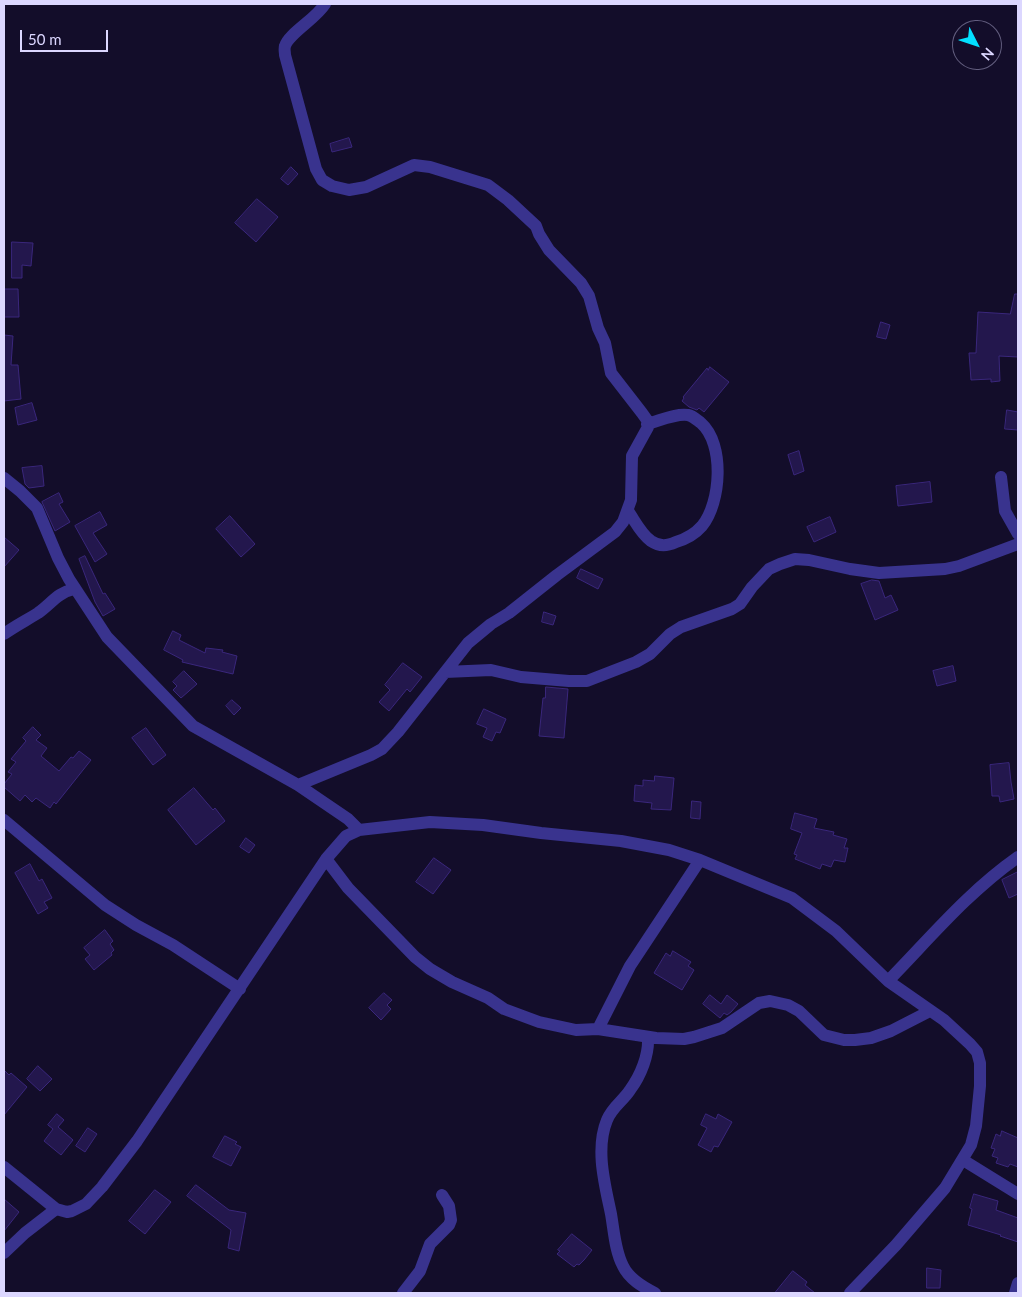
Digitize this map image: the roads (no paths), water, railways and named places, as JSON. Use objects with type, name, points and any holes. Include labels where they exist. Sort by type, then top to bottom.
[{"type":"street","points":[[298,786],[371,756],[382,749],[398,732],[468,643],[490,624],[509,613],[556,575],[615,532],[623,522],[631,500],[632,456],[648,427],[647,420],[612,373],[605,343],[598,328],[589,296],[581,283],[549,250],[536,226],[488,185],[449,172],[414,165],[366,187],[349,190],[332,186],[322,180],[316,169],[284,55],[285,46],[291,38],[317,15],[325,4]]},
{"type":"street","points":[[628,511],[651,541],[661,546],[670,545],[688,538],[702,526],[715,499],[717,460],[715,446],[706,427],[696,418],[688,415],[680,415],[648,424]]},
{"type":"street","points":[[1002,477],[1005,512],[1018,534]]},
{"type":"street","points":[[4,478],[36,508],[74,589],[107,637],[193,726],[298,786],[348,819],[359,830]]},
{"type":"street","points":[[445,672],[491,670],[522,678],[536,677],[563,681],[587,680],[636,662],[650,654],[670,634],[681,627],[732,609],[740,604],[752,587],[769,569],[780,564],[795,560],[809,560],[850,570],[879,573],[945,569],[959,566],[1018,544]]},
{"type":"street","points":[[4,634],[37,613],[60,594],[74,589]]},
{"type":"street","points":[[4,820],[104,905],[240,989]]},
{"type":"street","points":[[4,1167],[56,1209],[66,1212],[77,1210],[86,1204],[102,1187],[137,1141],[326,859],[346,836],[359,830],[430,822],[483,824],[541,833],[629,842],[669,850],[700,860],[792,898],[836,931],[888,981],[944,1020],[976,1052],[980,1063],[980,1086],[976,1126],[971,1145],[945,1188],[896,1245],[850,1293]]},
{"type":"street","points":[[888,981],[961,904],[993,875],[1018,857]]},
{"type":"street","points":[[326,859],[348,888],[415,957],[452,982],[474,991],[517,1015],[539,1022],[576,1030],[598,1029],[671,1039],[694,1037],[722,1028],[759,1003],[770,1001],[793,1008],[811,1021],[824,1035],[844,1040],[871,1038],[930,1011]]},
{"type":"street","points":[[598,1029],[630,966],[700,860]]},
{"type":"street","points":[[648,1036],[649,1048],[637,1079],[630,1090],[611,1111],[606,1122],[602,1140],[602,1160],[615,1238],[623,1266],[635,1280],[655,1293]]},
{"type":"street","points":[[963,1160],[1018,1194]]},
{"type":"street","points":[[403,1293],[420,1271],[430,1244],[449,1226],[451,1220],[449,1206],[442,1195]]},
{"type":"street","points":[[4,1253],[25,1233],[56,1209]]},
{"type":"street","points":[[1015,1293],[1018,1282]]}]
